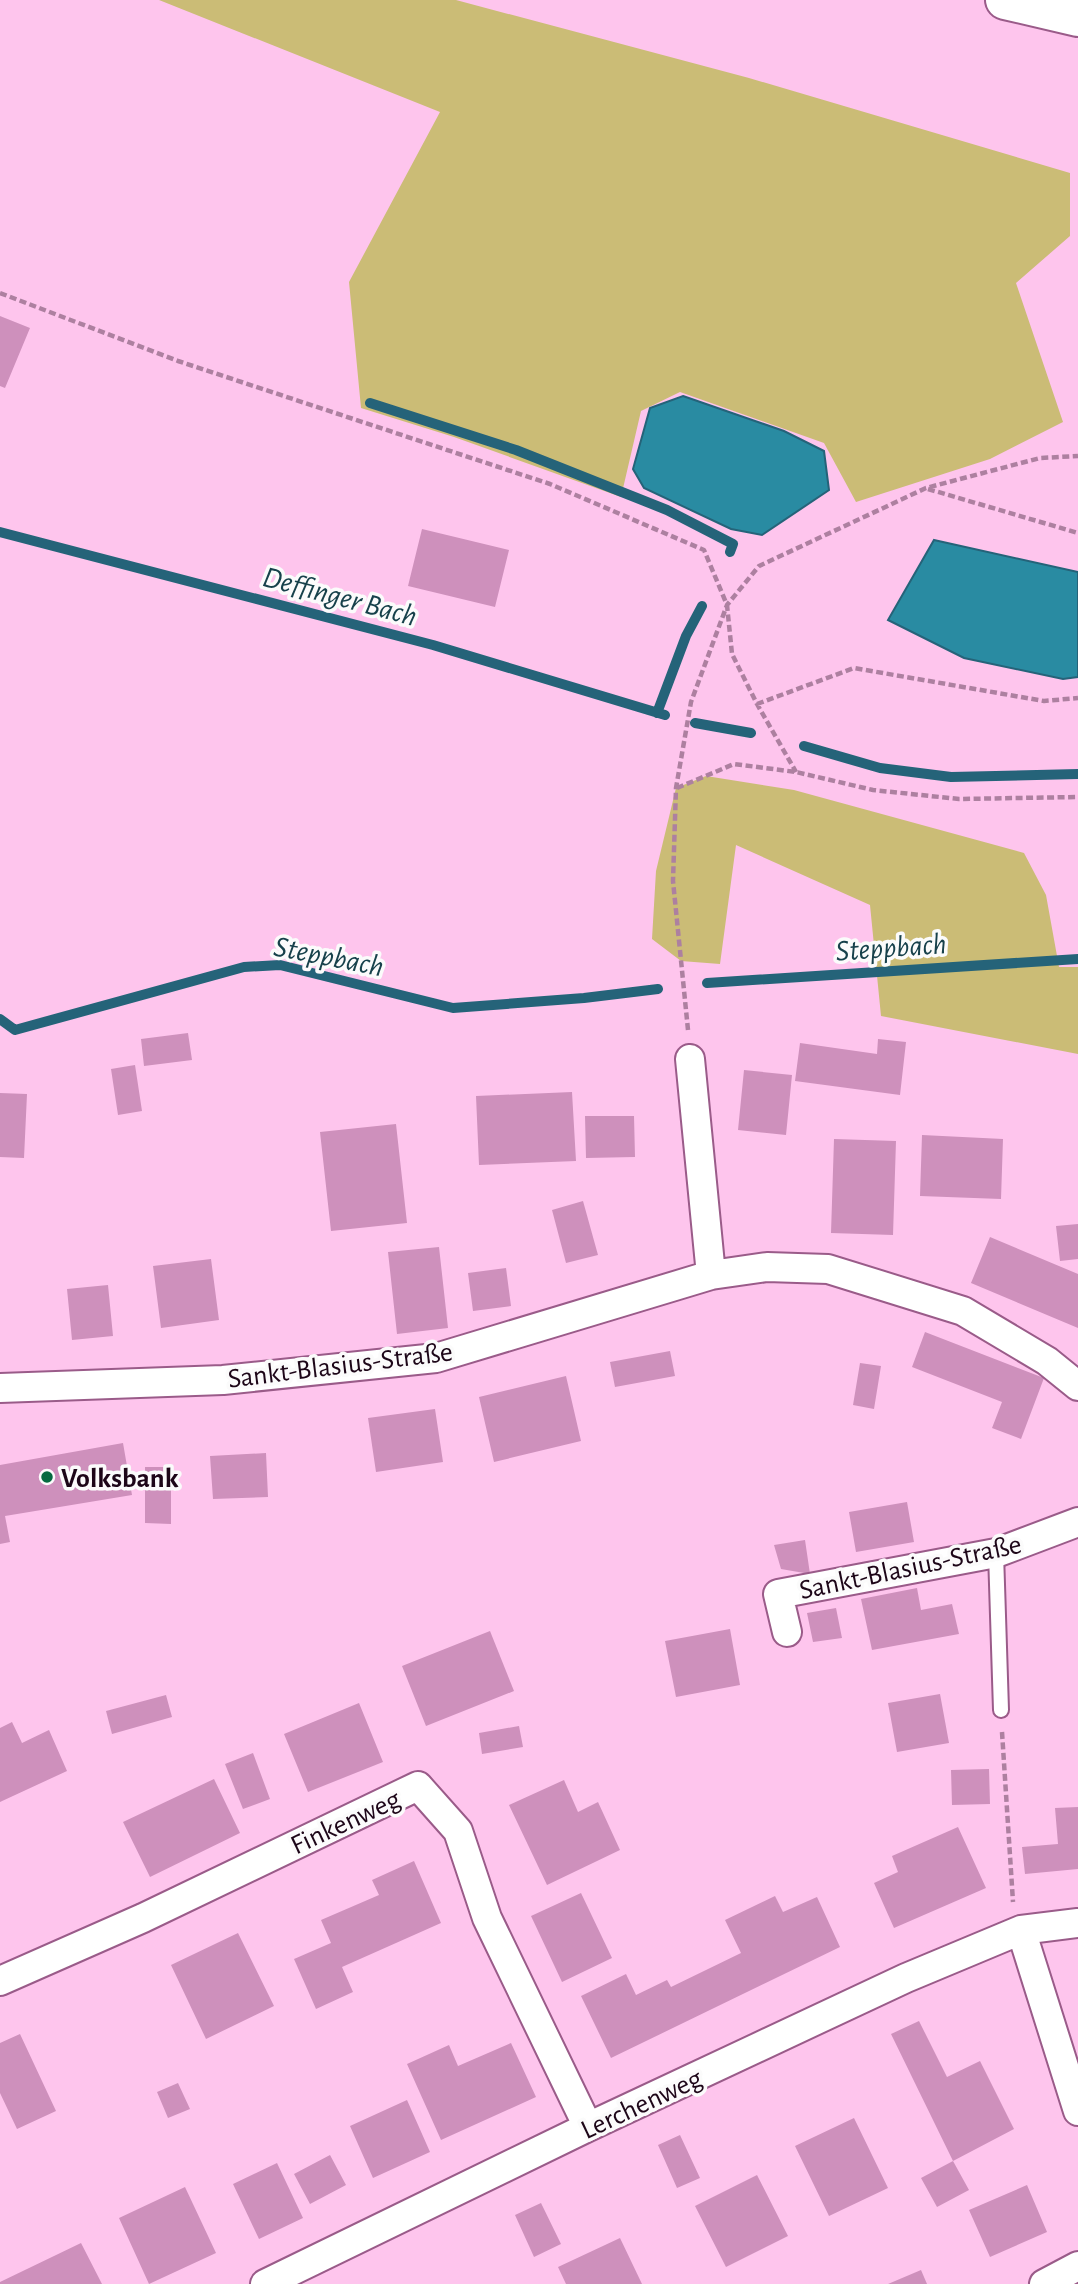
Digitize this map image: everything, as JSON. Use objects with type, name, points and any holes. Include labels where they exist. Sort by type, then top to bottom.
[{"type":"highway","points":[[1004,0],[1078,17]]},
{"type":"street","points":[[690,1059],[710,1275]]},
{"type":"street","name":"Sankt-Blasius-Straße","points":[[0,1388],[223,1380],[436,1358],[710,1275],[767,1267],[828,1269],[962,1311],[1047,1361],[1078,1386]]},
{"type":"street","name":"Sankt-Blasius-Straße","points":[[787,1633],[778,1594],[996,1553],[1078,1522]]},
{"type":"street","name":"Finkenweg","points":[[0,1981],[155,1912],[418,1786],[458,1831],[487,1918],[588,2127]]},
{"type":"street","name":"Lerchenweg","points":[[265,2284],[588,2127],[906,1978],[1018,1932],[1078,1923]]},
{"type":"street","points":[[1018,1932],[1078,2111]]},
{"type":"street","points":[[1044,2284],[1078,2266]]},
{"type":"lane","points":[[996,1553],[1000,1710]]},
{"type":"path","points":[[0,293],[178,361],[550,484],[704,550],[727,605],[732,654],[796,772]]},
{"type":"path","points":[[690,1059],[673,881],[676,788],[691,702],[727,605],[759,566],[926,488],[1040,458],[1078,456]]},
{"type":"path","points":[[926,488],[1078,533]]},
{"type":"path","points":[[757,704],[854,668],[1044,701],[1078,698]]},
{"type":"path","points":[[676,788],[734,764],[796,772],[873,790],[959,799],[1078,797]]},
{"type":"path","points":[[1000,1710],[1018,1932]]},
{"type":"shaded area","points":[[159,0],[456,0],[749,78],[1070,173],[1070,236],[1016,283],[1063,422],[990,459],[856,502],[824,443],[680,392],[641,411],[621,497],[454,437],[361,408],[349,282],[440,112]]},
{"type":"shaded area","points":[[706,776],[794,790],[1024,853],[1046,895],[1059,967],[1078,967],[1078,1054],[881,1016],[870,905],[736,845],[720,964],[681,961],[652,939],[656,871],[676,788]]},
{"type":"water","points":[[683,396],[784,431],[824,451],[829,490],[762,535],[731,529],[644,488],[633,469],[650,408]]},
{"type":"water","points":[[934,540],[1078,572],[1078,677],[1063,679],[964,658],[888,620]]},
{"type":"building","points":[[0,316],[30,328],[5,388],[0,386]]},
{"type":"building","points":[[422,529],[509,550],[495,607],[408,586]]},
{"type":"building","points":[[188,1033],[192,1060],[144,1066],[141,1039]]},
{"type":"building","points":[[878,1039],[906,1042],[900,1095],[795,1081],[800,1043],[877,1054]]},
{"type":"building","points":[[135,1065],[142,1111],[118,1115],[111,1069]]},
{"type":"building","points":[[744,1070],[792,1075],[786,1135],[738,1130]]},
{"type":"building","points":[[572,1092],[576,1161],[479,1165],[476,1096]]},
{"type":"building","points":[[0,1093],[27,1094],[24,1158],[0,1157]]},
{"type":"building","points":[[585,1116],[634,1116],[635,1157],[586,1158]]},
{"type":"building","points":[[396,1124],[407,1223],[331,1231],[320,1132]]},
{"type":"building","points":[[922,1135],[1003,1139],[1001,1199],[920,1196]]},
{"type":"building","points":[[834,1139],[896,1141],[893,1235],[831,1233]]},
{"type":"building","points":[[583,1201],[598,1255],[566,1263],[552,1210]]},
{"type":"building","points":[[1078,1224],[1078,1259],[1060,1261],[1056,1226]]},
{"type":"building","points":[[990,1237],[1078,1274],[1078,1328],[971,1283]]},
{"type":"building","points":[[439,1247],[448,1328],[397,1334],[388,1252]]},
{"type":"building","points":[[211,1259],[219,1320],[161,1328],[153,1266]]},
{"type":"building","points":[[506,1268],[511,1306],[473,1311],[468,1273]]},
{"type":"building","points":[[108,1285],[113,1336],[72,1340],[67,1289]]},
{"type":"building","points":[[925,1332],[1044,1378],[1021,1439],[992,1428],[1002,1402],[912,1367]]},
{"type":"building","points":[[670,1351],[675,1376],[615,1387],[610,1362]]},
{"type":"building","points":[[860,1363],[881,1366],[874,1409],[853,1405]]},
{"type":"building","points":[[566,1376],[581,1441],[494,1462],[479,1397]]},
{"type":"building","points":[[435,1409],[443,1462],[376,1472],[368,1418]]},
{"type":"building","points":[[123,1443],[132,1495],[5,1516],[10,1542],[0,1544],[0,1465]]},
{"type":"building","points":[[266,1453],[268,1497],[213,1499],[210,1456]]},
{"type":"building","points":[[145,1467],[171,1467],[171,1524],[145,1523]]},
{"type":"building","points":[[907,1502],[914,1542],[856,1552],[849,1512]]},
{"type":"building","points":[[805,1540],[810,1574],[781,1569],[774,1545]]},
{"type":"building","points":[[917,1588],[921,1610],[952,1604],[959,1634],[872,1650],[861,1599]]},
{"type":"building","points":[[836,1608],[842,1638],[813,1642],[807,1613]]},
{"type":"building","points":[[730,1629],[740,1685],[676,1697],[665,1641]]},
{"type":"building","points":[[490,1631],[514,1691],[426,1726],[402,1666]]},
{"type":"building","points":[[940,1694],[949,1743],[897,1752],[888,1703]]},
{"type":"building","points":[[166,1695],[172,1717],[112,1734],[106,1711]]},
{"type":"building","points":[[359,1703],[383,1762],[308,1792],[284,1734]]},
{"type":"building","points":[[12,1722],[22,1743],[49,1730],[67,1771],[0,1802],[0,1728]]},
{"type":"building","points":[[519,1726],[523,1747],[482,1754],[479,1733]]},
{"type":"building","points":[[253,1753],[270,1799],[243,1809],[225,1764]]},
{"type":"building","points":[[989,1769],[990,1804],[952,1805],[951,1770]]},
{"type":"building","points":[[214,1779],[240,1833],[150,1877],[123,1822]]},
{"type":"building","points":[[564,1780],[578,1812],[598,1802],[620,1850],[547,1885],[509,1805]]},
{"type":"building","points":[[1078,1807],[1078,1869],[1025,1874],[1022,1847],[1058,1844],[1055,1808]]},
{"type":"building","points":[[958,1827],[986,1888],[894,1928],[874,1883],[898,1872],[892,1856]]},
{"type":"building","points":[[414,1861],[441,1923],[342,1967],[353,1992],[316,2009],[294,1959],[331,1943],[321,1920],[379,1895],[372,1880]]},
{"type":"building","points":[[581,1893],[612,1958],[562,1982],[531,1916]]},
{"type":"building","points":[[775,1896],[783,1912],[817,1897],[840,1947],[611,2058],[581,1996],[626,1974],[636,1995],[667,1980],[671,1987],[741,1953],[725,1920]]},
{"type":"building","points":[[238,1933],[274,2006],[206,2039],[171,1965]]},
{"type":"building","points":[[919,2021],[947,2077],[980,2061],[1014,2129],[953,2161],[891,2034]]},
{"type":"building","points":[[20,2034],[56,2111],[17,2129],[0,2093],[0,2043]]},
{"type":"building","points":[[511,2043],[536,2097],[441,2140],[407,2064],[449,2045],[458,2066]]},
{"type":"building","points":[[178,2083],[190,2109],[168,2118],[157,2092]]},
{"type":"building","points":[[407,2100],[430,2152],[373,2178],[350,2126]]},
{"type":"building","points":[[854,2118],[888,2188],[829,2216],[795,2146]]},
{"type":"building","points":[[680,2135],[700,2178],[677,2188],[658,2145]]},
{"type":"building","points":[[330,2155],[346,2185],[310,2204],[294,2174]]},
{"type":"building","points":[[953,2161],[969,2190],[937,2207],[921,2178]]},
{"type":"building","points":[[277,2163],[303,2218],[259,2239],[233,2184]]},
{"type":"building","points":[[757,2175],[788,2236],[726,2267],[695,2206]]},
{"type":"building","points":[[1027,2185],[1047,2232],[990,2257],[969,2210]]},
{"type":"building","points":[[185,2187],[216,2253],[149,2284],[119,2218]]},
{"type":"building","points":[[541,2203],[561,2244],[534,2257],[515,2215]]},
{"type":"building","points":[[620,2238],[642,2284],[566,2284],[558,2267]]},
{"type":"building","points":[[81,2243],[102,2284],[0,2284],[0,2282]]},
{"type":"building","points":[[921,2270],[927,2284],[888,2284]]},
{"type":"waterway","points":[[370,403],[516,450],[667,510],[733,544],[730,552]]},
{"type":"waterway","name":"Deffinger Bach","points":[[0,532],[433,645],[665,715]]},
{"type":"waterway","points":[[657,713],[686,636],[702,606]]},
{"type":"waterway","name":"Deffinger Bach","points":[[695,723],[751,733]]},
{"type":"waterway","name":"Deffinger Bach","points":[[804,746],[880,768],[951,777],[1078,774]]},
{"type":"waterway","name":"Steppbach","points":[[707,983],[1078,959]]},
{"type":"waterway","name":"Steppbach","points":[[0,1019],[15,1030],[244,967],[280,965],[453,1008],[584,998],[658,989]]},
{"type":"place","name":"Volksbank","points":[[47,1477]]}]
